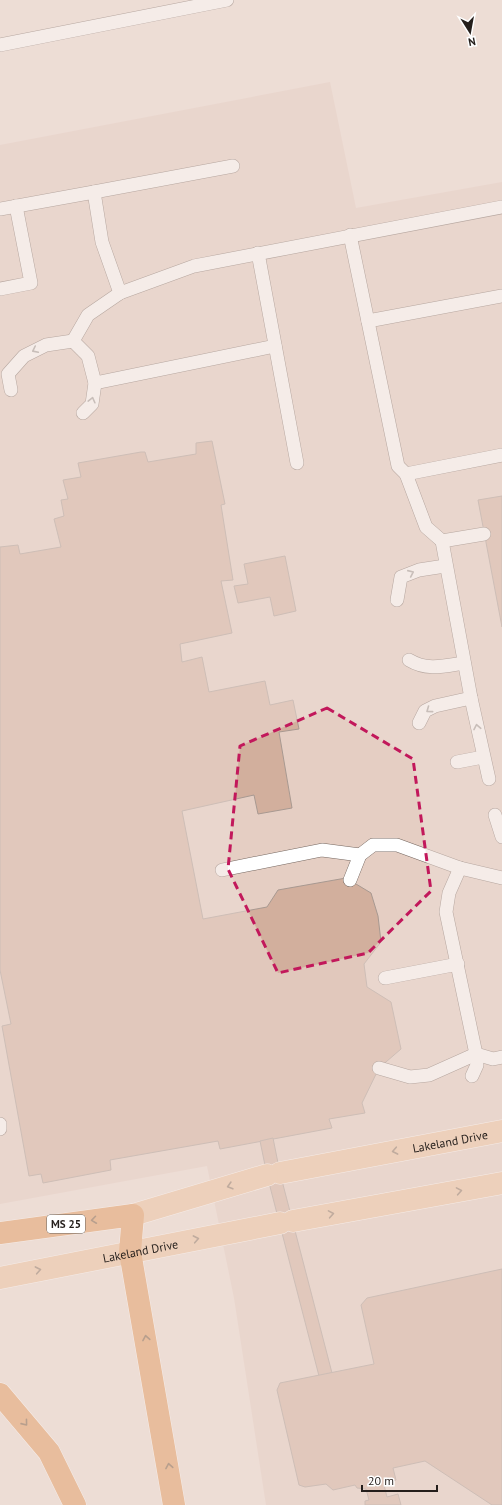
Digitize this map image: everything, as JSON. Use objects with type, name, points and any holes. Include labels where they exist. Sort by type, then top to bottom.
[{"type":"highway","name":"Lakeland Drive","points":[[0,1232],[133,1214]]},
{"type":"highway","points":[[133,1214],[130,1252],[174,1505]]},
{"type":"highway","points":[[0,1394],[49,1452],[75,1505]]},
{"type":"main road","name":"Lakeland Drive","points":[[133,1214],[274,1174],[502,1131]]},
{"type":"main road","name":"Lakeland Drive","points":[[0,1278],[286,1222],[502,1183]]},
{"type":"lane","points":[[0,45],[227,0]]},
{"type":"lane","points":[[0,209],[233,166]]},
{"type":"lane","points":[[94,192],[102,242],[120,293]]},
{"type":"lane","points":[[0,289],[31,284],[16,206]]},
{"type":"lane","points":[[73,341],[88,315],[120,293],[194,266],[502,207]]},
{"type":"lane","points":[[350,235],[398,466],[406,474],[426,527],[442,541],[445,566],[464,663],[483,757],[489,779]]},
{"type":"lane","points":[[258,253],[297,463]]},
{"type":"lane","points":[[368,321],[502,296]]},
{"type":"lane","points":[[73,341],[88,356],[95,383],[92,404],[83,413]]},
{"type":"lane","points":[[11,390],[8,374],[24,356],[46,345],[73,341]]},
{"type":"lane","points":[[95,383],[275,346]]},
{"type":"lane","points":[[406,474],[502,455]]},
{"type":"lane","points":[[442,541],[484,534]]},
{"type":"lane","points":[[397,600],[401,577],[419,570],[445,566]]},
{"type":"lane","points":[[408,660],[418,666],[433,668],[464,663]]},
{"type":"lane","points":[[419,723],[425,711],[435,706],[471,698]]},
{"type":"lane","points":[[457,762],[483,757]]},
{"type":"lane","points":[[495,815],[502,837]]},
{"type":"lane","points":[[350,880],[360,854],[373,845],[397,845],[460,868],[502,878]]},
{"type":"lane","points":[[222,870],[322,850],[360,854]]},
{"type":"lane","points":[[460,868],[449,893],[446,912],[476,1054],[477,1065],[472,1076]]},
{"type":"lane","points":[[385,978],[458,964]]},
{"type":"lane","points":[[379,1068],[410,1077],[429,1075],[476,1054],[492,1059],[502,1057]]},
{"type":"lane","points":[[0,1124],[0,1129]]},
{"type":"highlighted area","points":[[327,708],[413,759],[431,891],[368,953],[278,973],[228,869],[240,746]]},
{"type":"shaded area","points":[[330,82],[356,208],[502,182],[502,1505],[266,1505],[234,1298],[207,1166],[0,1204],[0,145]]},
{"type":"building","points":[[212,441],[225,504],[221,505],[233,580],[221,581],[232,633],[180,644],[182,662],[202,657],[209,692],[265,681],[270,705],[293,700],[299,729],[279,732],[292,808],[258,814],[254,795],[182,811],[203,919],[267,907],[278,890],[346,878],[371,893],[378,916],[381,942],[364,964],[367,987],[391,1002],[401,1049],[379,1068],[362,1103],[365,1113],[329,1119],[332,1128],[220,1149],[218,1141],[110,1160],[111,1170],[43,1183],[41,1174],[29,1176],[2,1026],[11,1024],[0,970],[0,547],[18,545],[20,554],[61,547],[54,519],[64,516],[61,500],[68,499],[63,480],[81,477],[78,463],[141,452],[145,452],[148,462],[196,454],[196,443]]},
{"type":"building","points":[[502,496],[502,627],[478,500]]},
{"type":"building","points":[[285,556],[296,611],[274,616],[270,597],[238,603],[234,586],[248,584],[244,564]]},
{"type":"building","points":[[273,1138],[280,1173],[332,1373],[319,1376],[267,1175],[260,1141]]},
{"type":"building","points":[[502,1269],[502,1505],[492,1505],[425,1461],[393,1468],[396,1480],[384,1485],[387,1497],[398,1494],[401,1505],[365,1505],[365,1501],[369,1500],[366,1489],[357,1488],[355,1485],[333,1490],[326,1484],[305,1487],[299,1485],[277,1390],[280,1383],[374,1364],[361,1305],[367,1298]]}]
